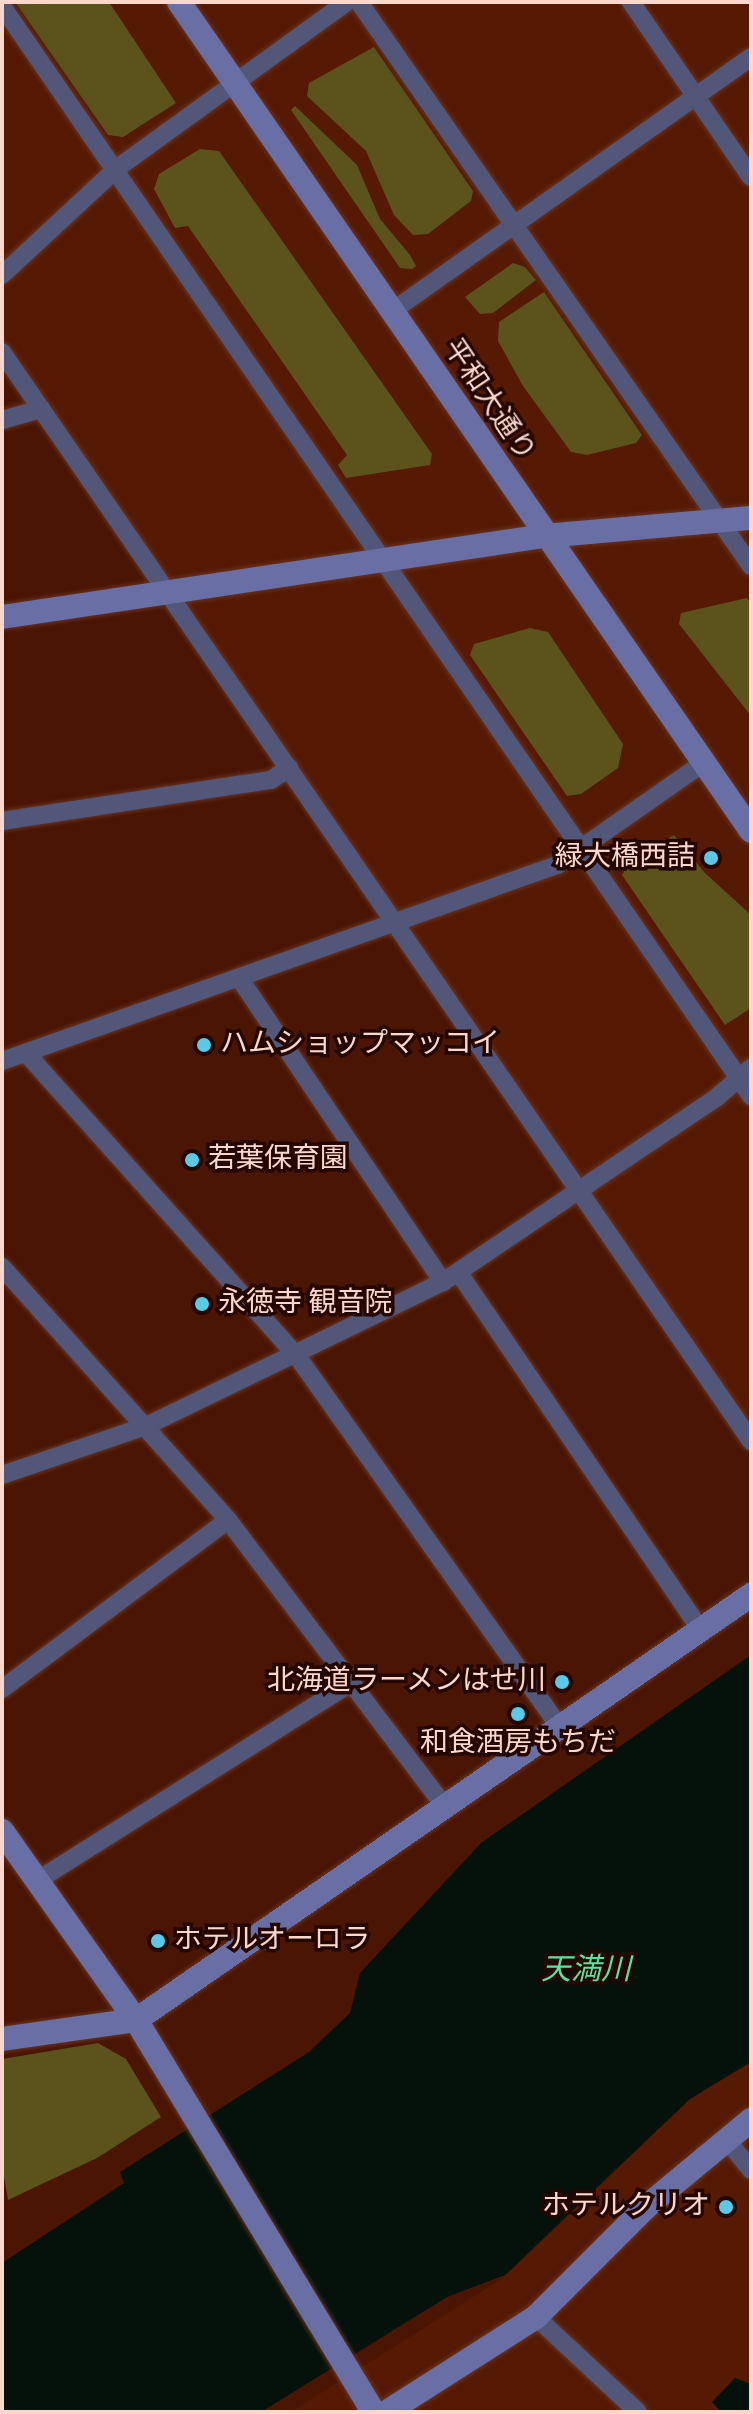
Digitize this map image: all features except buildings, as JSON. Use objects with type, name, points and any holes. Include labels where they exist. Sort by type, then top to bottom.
[{"type":"street","points":[[2,275],[116,169],[347,2]]},
{"type":"street","points":[[359,2],[751,566]]},
{"type":"street","points":[[631,2],[751,177]]},
{"type":"street","points":[[2,6],[581,850],[745,1073],[751,1096]]},
{"type":"street","name":"平和大通り","points":[[188,9],[544,536],[751,831]]},
{"type":"street","points":[[391,312],[751,57]]},
{"type":"street","points":[[2,352],[751,1441]]},
{"type":"street","points":[[2,420],[41,409]]},
{"type":"street","points":[[2,617],[544,536],[751,518]]},
{"type":"street","points":[[2,1061],[557,865],[703,763]]},
{"type":"street","points":[[2,821],[271,780],[289,768]]},
{"type":"street","points":[[240,979],[701,1630]]},
{"type":"street","points":[[26,1053],[297,1356],[559,1726]]},
{"type":"street","points":[[2,1475],[146,1426],[297,1356],[451,1278],[745,1073]]},
{"type":"street","points":[[2,1267],[228,1520],[445,1807]]},
{"type":"street","points":[[2,1689],[228,1520]]},
{"type":"street","points":[[2,2039],[136,2020],[751,1595]]},
{"type":"street","points":[[38,1880],[353,1682]]},
{"type":"street","points":[[2,1831],[136,2020],[373,2412]]},
{"type":"street","points":[[387,2412],[536,2317],[647,2206],[751,2120]]},
{"type":"street","points":[[726,2139],[751,2170]]},
{"type":"street","points":[[536,2317],[638,2412]]},
{"type":"shaded area","points":[[2,2],[751,2],[751,1438],[2,348]]},
{"type":"shaded area","points":[[15,2],[109,2],[176,103],[123,137],[108,135]]},
{"type":"shaded area","points":[[374,47],[473,191],[471,201],[428,234],[413,235],[394,215],[366,151],[307,96],[309,83]]},
{"type":"shaded area","points":[[295,106],[357,165],[380,219],[416,266],[412,269],[400,268],[291,110]]},
{"type":"shaded area","points":[[200,149],[219,151],[432,454],[430,465],[346,478],[338,465],[347,455],[188,226],[175,228],[154,189],[159,174]]},
{"type":"shaded area","points":[[513,263],[525,267],[536,280],[493,313],[480,314],[465,297]]},
{"type":"shaded area","points":[[544,292],[642,435],[636,443],[587,455],[571,452],[523,386],[498,341],[499,322]]},
{"type":"shaded area","points":[[747,598],[751,603],[751,716],[679,624],[681,613]]},
{"type":"shaded area","points":[[530,628],[548,632],[623,744],[618,768],[581,794],[567,796],[470,655],[474,644]]},
{"type":"shaded area","points":[[674,835],[705,873],[751,915],[751,1008],[725,1025],[622,875],[630,862]]},
{"type":"shaded area","points":[[98,2043],[126,2059],[161,2117],[97,2158],[8,2200],[2,2164],[2,2059]]},
{"type":"shaded area","points":[[751,2056],[751,2412],[291,2412],[503,2278],[697,2091]]},
{"type":"water","name":"天満川","points":[[751,1655],[751,2062],[690,2099],[505,2275],[447,2297],[261,2412],[2,2412],[2,2263],[124,2183],[120,2172],[309,2052],[350,2013],[360,1973],[481,1843]]},
{"type":"water","points":[[735,2378],[751,2384],[751,2412],[721,2412],[712,2402]]},
{"type":"place","name":"緑大橋西詰","points":[[711,858]]},
{"type":"place","name":"ハムショップマッコイ","points":[[204,1045]]},
{"type":"place","name":"若葉保育園","points":[[192,1160]]},
{"type":"place","name":"永徳寺 観音院","points":[[202,1304]]},
{"type":"place","name":"北海道ラーメンはせ川","points":[[562,1682]]},
{"type":"place","name":"和食酒房もちだ","points":[[518,1714]]},
{"type":"place","name":"ホテルオーロラ","points":[[158,1941]]},
{"type":"place","name":"ホテルクリオ","points":[[726,2207]]}]
